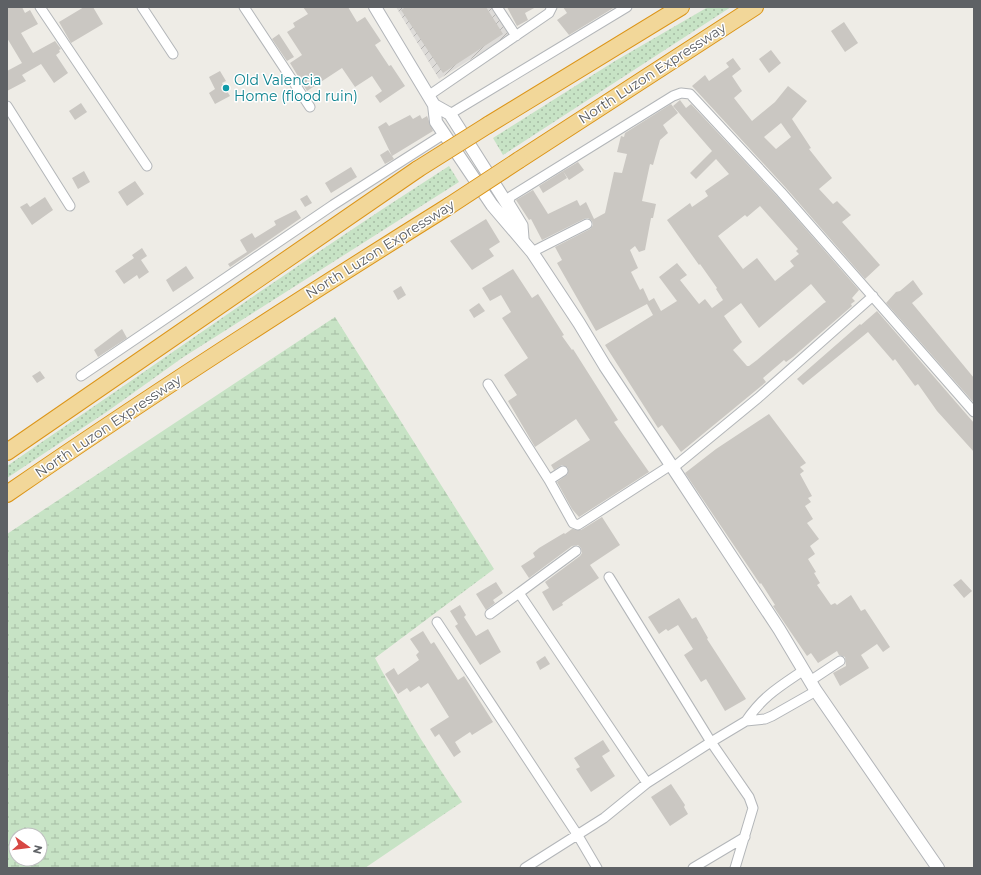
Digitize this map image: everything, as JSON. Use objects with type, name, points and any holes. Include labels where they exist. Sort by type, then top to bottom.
[{"type":"highway","points":[[7,452],[418,169],[681,7]]},
{"type":"highway","name":"North Luzon Expressway","points":[[7,494],[114,420],[288,307],[449,206],[754,7]]},
{"type":"main road","points":[[375,7],[431,101],[436,122],[492,205],[532,252],[579,323],[605,366],[782,627],[813,686],[938,868]]},
{"type":"main road","points":[[431,101],[450,114],[508,206],[524,241]]},
{"type":"street","points":[[40,7],[148,166]]},
{"type":"street","points":[[142,7],[173,54]]},
{"type":"street","points":[[244,7],[310,107]]},
{"type":"street","points":[[498,7],[516,36]]},
{"type":"street","points":[[431,101],[516,36],[549,13],[552,7]]},
{"type":"street","points":[[450,114],[616,10],[627,7]]},
{"type":"street","points":[[524,241],[524,225],[509,202],[510,197],[673,96],[687,93],[692,95],[728,134],[873,296],[974,412]]},
{"type":"street","points":[[7,106],[70,206]]},
{"type":"street","points":[[81,376],[332,205],[444,134]]},
{"type":"street","points":[[532,252],[587,224]]},
{"type":"street","points":[[488,384],[549,480],[573,523],[578,525],[672,466],[758,398],[873,296]]},
{"type":"street","points":[[549,480],[563,471]]},
{"type":"street","points":[[490,614],[576,551]]},
{"type":"street","points":[[609,577],[711,742],[749,797],[753,808],[735,868]]},
{"type":"street","points":[[518,593],[647,783]]},
{"type":"street","points":[[437,622],[577,834],[597,868]]},
{"type":"street","points":[[746,721],[765,719],[813,686],[840,661]]},
{"type":"street","points":[[525,868],[604,818],[647,783],[746,721],[767,695],[804,670]]},
{"type":"street","points":[[693,868],[745,837]]},
{"type":"shaded area","points":[[396,7],[494,7],[511,34],[439,79]]},
{"type":"green space","points":[[708,7],[731,7],[503,155],[493,138],[615,61]]},
{"type":"green space","points":[[449,166],[459,182],[182,358],[108,411],[7,478],[7,466],[282,277]]},
{"type":"green space","points":[[335,317],[494,569],[375,658],[416,732],[462,802],[365,868],[7,868],[7,534]]},
{"type":"building","points":[[7,7],[22,7],[25,13],[30,10],[38,24],[21,33],[33,53],[55,41],[61,49],[56,55],[68,73],[54,83],[41,64],[22,75],[26,81],[7,91],[7,71],[22,63],[7,38]]},
{"type":"building","points":[[84,7],[93,7],[103,24],[71,43],[59,22]]},
{"type":"building","points":[[303,7],[348,7],[357,22],[365,17],[381,41],[375,45],[405,86],[380,103],[375,96],[382,91],[372,76],[355,87],[342,68],[307,91],[290,63],[302,55],[287,32],[295,27],[293,23],[308,14]]},
{"type":"building","points":[[406,7],[486,7],[503,34],[443,73],[401,10]]},
{"type":"building","points":[[507,7],[536,7],[525,13],[528,20],[517,26]]},
{"type":"building","points":[[563,7],[615,7],[569,35],[557,20],[567,13]]},
{"type":"building","points":[[844,22],[858,43],[845,52],[831,31]]},
{"type":"building","points":[[279,34],[294,57],[287,61],[272,39]]},
{"type":"building","points":[[771,50],[781,63],[769,73],[759,59]]},
{"type":"building","points":[[733,58],[741,69],[732,76],[742,91],[734,98],[752,121],[775,102],[788,86],[807,101],[792,119],[811,148],[809,149],[832,178],[819,189],[833,204],[837,201],[851,215],[842,222],[880,265],[865,279],[786,188],[692,86],[705,75],[709,81],[729,67],[726,63]],"holes":[[[781,123],[791,137],[776,149],[764,137]]]},
{"type":"building","points":[[220,71],[226,81],[222,83],[230,96],[215,104],[209,93],[215,89],[209,77]]},
{"type":"building","points":[[680,100],[686,108],[691,104],[777,196],[859,290],[852,298],[855,301],[851,304],[852,306],[793,357],[786,362],[784,360],[763,378],[766,382],[681,452],[662,425],[658,428],[605,345],[653,315],[647,304],[596,331],[557,263],[562,260],[555,247],[590,229],[593,225],[592,221],[588,218],[584,219],[542,240],[531,219],[529,220],[516,200],[533,190],[548,214],[577,200],[580,206],[586,202],[594,219],[605,213],[614,172],[622,173],[627,154],[617,152],[621,136],[624,137],[625,133],[671,104],[678,113],[663,125],[668,133],[660,140],[653,165],[650,164],[642,201],[656,204],[653,218],[651,218],[645,250],[639,252],[635,246],[630,250],[638,268],[631,272],[640,290],[643,288],[649,301],[654,298],[661,311],[677,301],[659,277],[677,263],[687,275],[680,280],[699,304],[705,299],[712,308],[723,300],[716,289],[717,288],[667,220],[690,203],[692,207],[708,196],[705,191],[729,174],[716,159],[696,179],[690,173],[712,151],[673,106]],"holes":[[[760,206],[798,249],[796,251],[799,254],[790,261],[794,266],[775,281],[757,258],[743,269],[718,236],[745,215],[747,217]],[[811,284],[826,302],[757,360],[747,366],[733,350],[742,342],[724,316],[741,303],[759,328]]]},
{"type":"building","points":[[81,103],[87,112],[75,120],[69,111]]},
{"type":"building","points":[[410,115],[413,119],[420,115],[422,119],[427,116],[433,131],[392,156],[378,127],[386,122],[389,126]]},
{"type":"building","points":[[388,150],[394,159],[385,164],[380,155]]},
{"type":"building","points":[[578,162],[584,170],[569,180],[563,171]]},
{"type":"building","points":[[351,167],[357,177],[331,193],[325,183]]},
{"type":"building","points":[[84,171],[90,182],[78,189],[72,178]]},
{"type":"building","points":[[563,171],[567,178],[543,193],[539,186]]},
{"type":"building","points":[[135,181],[144,194],[127,206],[118,192]]},
{"type":"building","points":[[307,195],[312,203],[305,207],[300,199]]},
{"type":"building","points":[[45,197],[53,210],[32,225],[20,207],[27,203],[30,207]]},
{"type":"building","points":[[296,210],[301,218],[230,267],[228,264],[247,252],[240,240],[252,233],[255,238],[276,225],[274,221]]},
{"type":"building","points":[[486,219],[500,242],[489,249],[494,256],[472,270],[450,241]]},
{"type":"building","points":[[142,248],[147,256],[141,260],[149,272],[139,279],[137,275],[124,284],[115,271],[134,258],[132,255]]},
{"type":"building","points":[[186,266],[194,278],[173,292],[166,280]]},
{"type":"building","points":[[513,269],[532,298],[538,294],[564,335],[562,336],[572,350],[573,349],[618,420],[614,422],[649,472],[579,517],[572,509],[557,482],[568,474],[568,468],[562,465],[554,470],[551,465],[590,440],[576,419],[535,447],[508,401],[517,395],[504,375],[528,358],[502,318],[511,312],[501,295],[490,301],[482,288]]},
{"type":"building","points":[[913,280],[923,294],[912,303],[974,378],[974,403],[886,303],[896,292],[900,291]]},
{"type":"building","points":[[401,286],[406,295],[398,300],[393,291]]},
{"type":"building","points":[[479,303],[485,311],[474,318],[469,310]]},
{"type":"building","points":[[877,311],[974,423],[974,452],[937,411],[918,384],[915,386],[895,359],[893,361],[868,332],[803,385],[797,379]]},
{"type":"building","points":[[122,329],[127,338],[98,357],[94,350]]},
{"type":"building","points":[[40,371],[45,378],[37,383],[32,376]]},
{"type":"building","points":[[769,414],[806,463],[800,467],[804,471],[800,474],[812,496],[808,498],[811,502],[805,506],[813,519],[807,523],[819,539],[810,546],[815,554],[808,559],[816,572],[814,573],[820,583],[817,585],[831,605],[835,603],[837,605],[851,595],[861,611],[865,609],[890,647],[883,652],[877,644],[861,655],[869,668],[840,686],[833,673],[846,666],[845,657],[839,655],[837,651],[818,663],[811,653],[807,656],[773,606],[775,605],[761,583],[760,584],[685,473],[716,449]]},
{"type":"building","points":[[602,517],[620,545],[590,565],[599,578],[562,603],[563,605],[553,611],[542,592],[549,588],[545,582],[580,556],[582,553],[581,548],[578,545],[572,546],[529,578],[521,566],[535,557],[533,553],[539,548],[572,529],[581,530]]},
{"type":"building","points":[[961,579],[972,591],[964,598],[953,585]]},
{"type":"building","points":[[496,582],[503,593],[493,600],[495,603],[486,610],[476,594]]},
{"type":"building","points":[[679,598],[692,619],[696,617],[708,638],[707,639],[746,699],[725,711],[706,679],[701,682],[684,655],[693,649],[678,625],[668,631],[666,629],[659,634],[648,617]]},
{"type":"building","points":[[460,605],[466,615],[464,617],[476,636],[488,629],[501,652],[480,665],[455,626],[458,624],[450,611]]},
{"type":"building","points":[[423,631],[431,644],[434,642],[458,680],[464,676],[493,722],[472,735],[470,732],[455,742],[461,752],[454,757],[439,734],[435,737],[430,729],[449,717],[428,683],[421,688],[419,686],[410,692],[407,688],[398,694],[385,674],[394,668],[398,675],[419,660],[416,655],[419,652],[410,639]]},
{"type":"building","points":[[545,656],[550,664],[540,670],[536,662]]},
{"type":"building","points":[[603,740],[610,751],[602,756],[615,776],[591,792],[576,769],[580,767],[574,758]]},
{"type":"building","points":[[671,784],[685,805],[684,807],[688,814],[670,826],[651,797]]},
{"type":"place","name":"Old Valencia Home (flood ruin)","points":[[226,88]]}]
